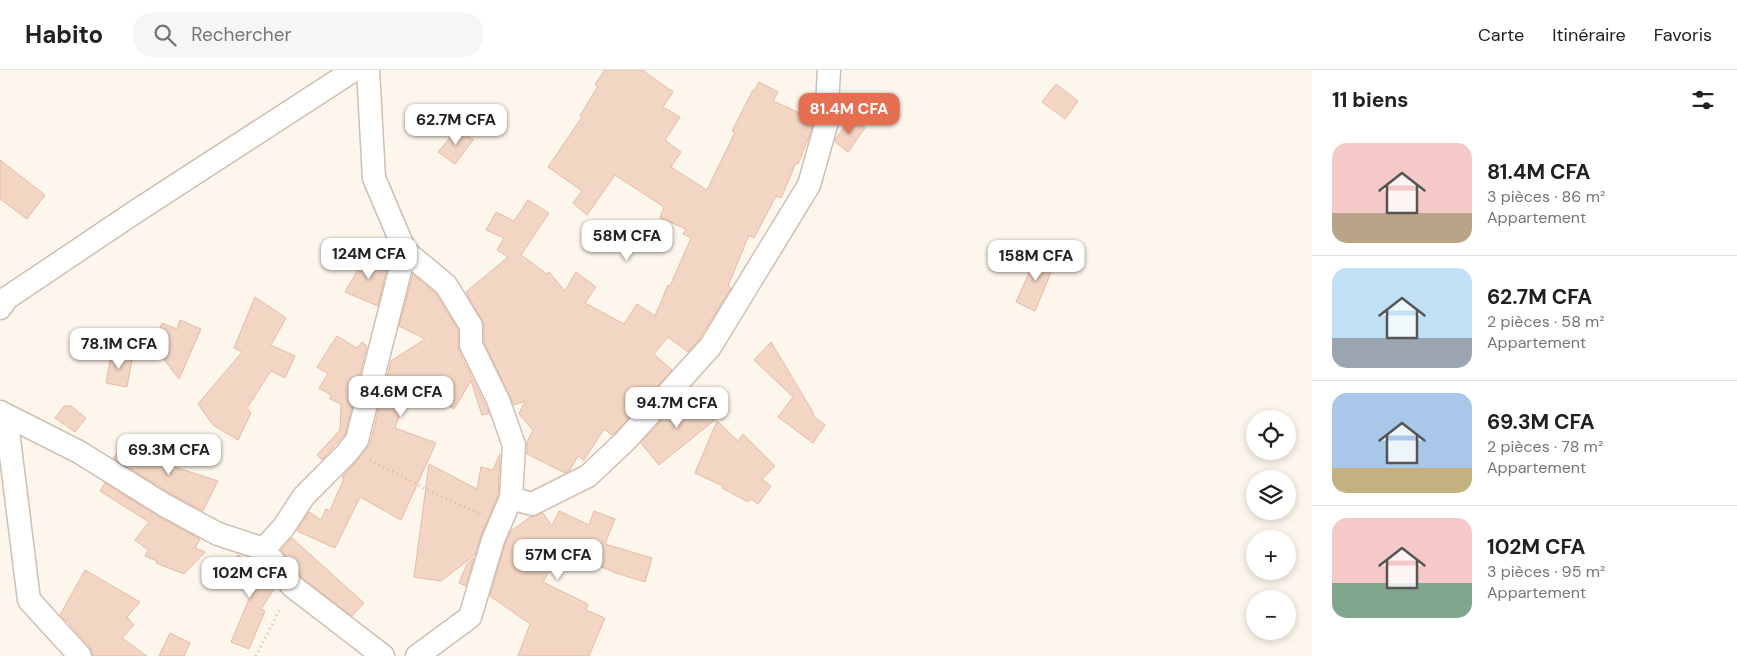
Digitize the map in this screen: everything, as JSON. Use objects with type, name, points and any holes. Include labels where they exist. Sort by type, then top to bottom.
[{"type":"street","points":[[0,308],[7,298],[130,215],[354,70]]},
{"type":"street","points":[[368,70],[374,178],[405,251],[446,285],[471,326],[471,345],[498,400],[514,445],[511,498],[493,540],[470,617],[417,656]]},
{"type":"street","points":[[511,498],[532,504],[588,476],[625,441],[710,347],[810,185],[826,125],[828,70]]},
{"type":"street","points":[[264,549],[283,528],[304,496],[357,440],[405,251]]},
{"type":"street","points":[[3,414],[79,452],[166,506],[218,534],[264,549],[292,586],[383,656]]},
{"type":"street","points":[[3,414],[29,600],[80,656]]},
{"type":"path","points":[[349,450],[383,465],[428,490],[500,523]]},
{"type":"path","points":[[256,656],[292,586]]},
{"type":"building","points":[[605,70],[642,70],[673,92],[663,107],[680,117],[665,140],[681,152],[671,167],[707,190],[735,132],[732,131],[759,82],[778,92],[773,101],[813,119],[813,123],[798,164],[796,163],[781,198],[776,196],[754,238],[749,235],[728,286],[731,288],[699,339],[688,352],[668,337],[654,354],[672,370],[616,432],[612,435],[604,429],[584,460],[578,456],[570,470],[565,473],[527,454],[527,442],[533,430],[519,414],[525,401],[514,405],[484,342],[482,320],[466,292],[508,257],[497,250],[504,238],[486,230],[496,212],[514,221],[528,200],[549,213],[521,255],[547,274],[549,272],[565,291],[576,272],[596,287],[585,303],[624,324],[637,304],[655,316],[691,238],[683,234],[686,229],[660,218],[664,207],[615,175],[587,215],[573,203],[582,191],[548,167],[582,117],[580,116],[598,86],[595,84]]},
{"type":"building","points":[[1056,84],[1078,101],[1065,119],[1042,102]]},
{"type":"building","points":[[851,118],[865,128],[848,152],[835,142]]},
{"type":"building","points":[[458,128],[473,140],[455,164],[438,152]]},
{"type":"building","points":[[0,160],[45,195],[27,219],[0,199]]},
{"type":"building","points":[[369,251],[388,263],[378,306],[345,292]]},
{"type":"building","points":[[1038,253],[1056,260],[1035,311],[1016,302]]},
{"type":"building","points":[[413,274],[436,294],[458,330],[459,351],[489,413],[482,415],[471,381],[454,409],[418,387],[412,381],[395,428],[436,443],[401,520],[360,497],[335,548],[297,531],[309,512],[321,520],[326,509],[330,511],[344,478],[342,477],[370,444],[391,361],[425,339],[399,326]]},
{"type":"building","points":[[255,297],[286,318],[271,345],[295,356],[285,378],[271,371],[247,408],[251,413],[238,440],[213,425],[198,404],[242,352],[234,348]]},
{"type":"building","points":[[180,320],[201,329],[179,379],[153,345],[162,323],[177,329]]},
{"type":"building","points":[[337,336],[357,348],[362,342],[367,346],[345,434],[322,460],[317,455],[340,430],[341,404],[330,399],[331,395],[319,388],[328,374],[317,367]]},
{"type":"building","points":[[771,342],[814,414],[813,416],[825,425],[813,443],[778,417],[793,397],[754,360]]},
{"type":"building","points":[[111,354],[133,355],[127,387],[106,383]]},
{"type":"building","points":[[685,394],[716,419],[659,465],[641,443]]},
{"type":"building","points":[[64,406],[71,406],[86,418],[75,432],[55,418]]},
{"type":"building","points":[[717,421],[738,441],[743,434],[775,466],[762,479],[771,486],[758,504],[751,499],[748,502],[722,488],[723,486],[695,473]]},
{"type":"building","points":[[143,439],[159,453],[153,460],[218,481],[203,511],[113,458],[125,446],[135,456]]},
{"type":"building","points":[[500,454],[498,495],[481,535],[475,555],[441,581],[414,577],[429,464],[477,489],[481,467],[493,470]]},
{"type":"building","points":[[105,483],[159,517],[200,539],[195,548],[205,552],[184,574],[156,563],[157,561],[145,556],[148,550],[135,540],[149,522],[100,491]]},
{"type":"building","points":[[559,511],[589,525],[594,511],[615,519],[605,544],[652,558],[645,582],[613,572],[562,549],[543,582],[588,604],[586,610],[605,618],[589,656],[518,656],[530,624],[490,596],[505,544],[511,531],[530,517],[543,513],[552,526]]},
{"type":"building","points":[[292,538],[364,603],[352,616],[301,577],[281,550]]},
{"type":"building","points":[[238,555],[263,570],[276,586],[261,609],[265,611],[249,649],[231,642],[252,592],[225,575]]},
{"type":"building","points":[[474,558],[466,586],[459,583],[467,564]]},
{"type":"building","points":[[85,570],[140,602],[127,617],[134,625],[122,638],[147,656],[93,656],[90,647],[60,615]]},
{"type":"building","points":[[170,633],[190,643],[184,656],[159,656]]}]
